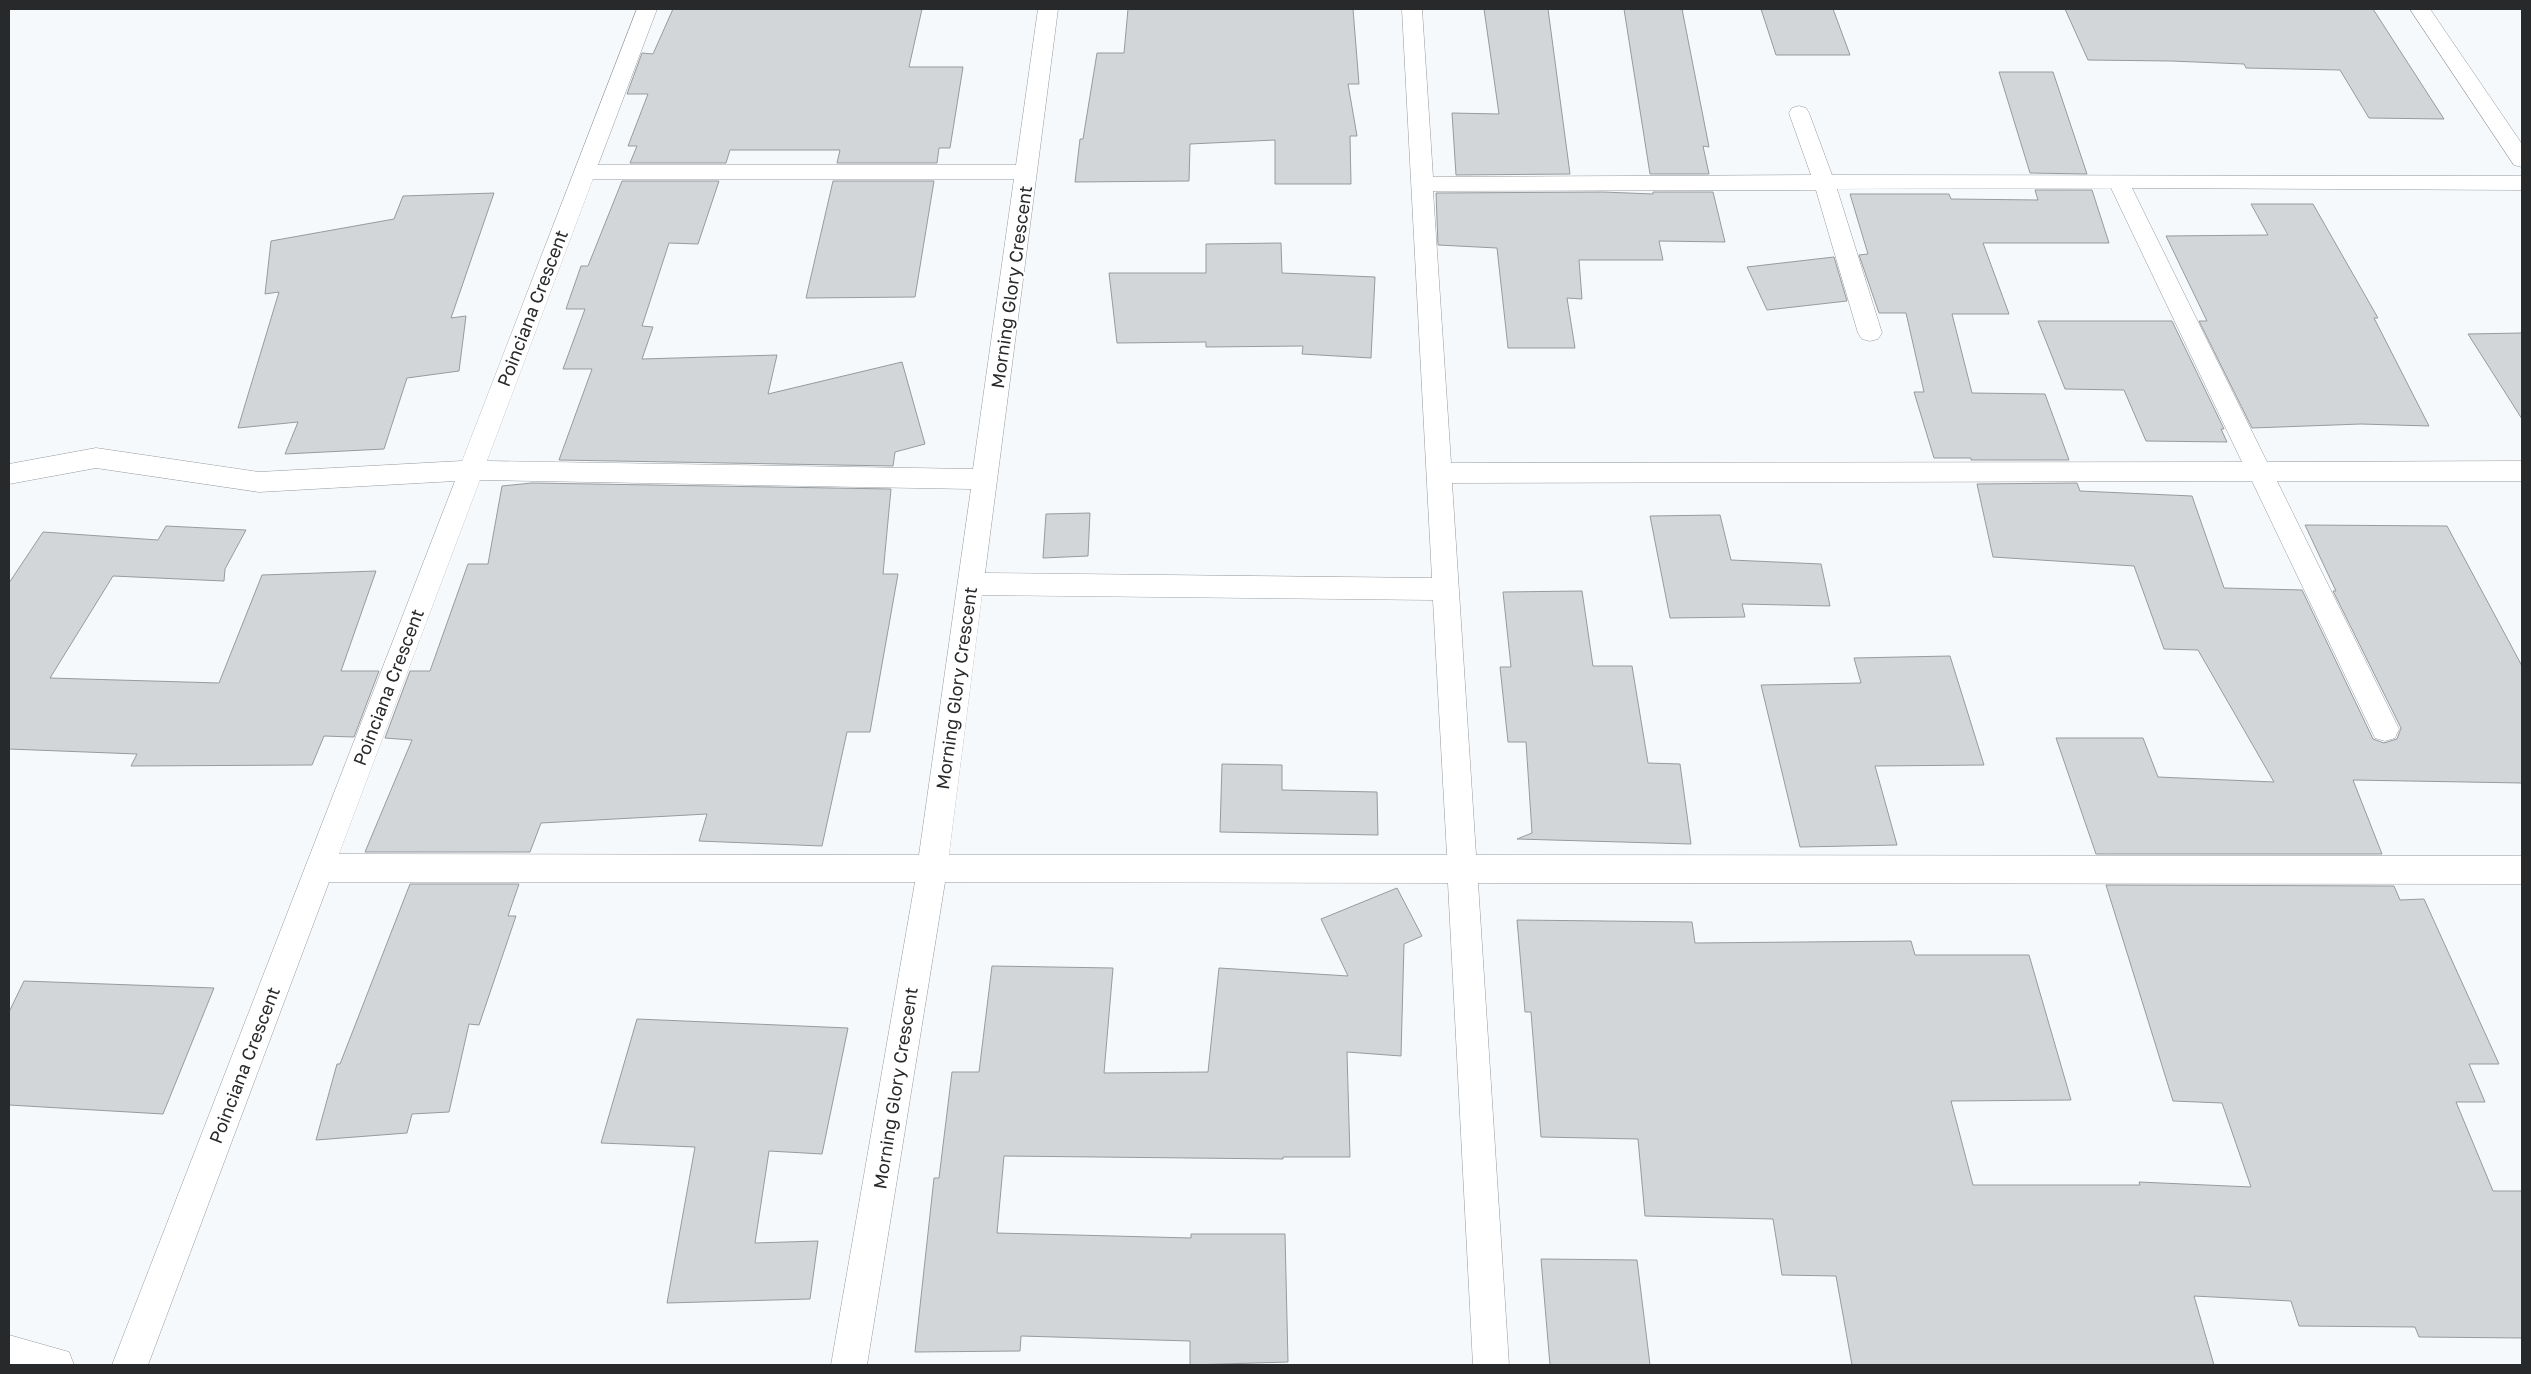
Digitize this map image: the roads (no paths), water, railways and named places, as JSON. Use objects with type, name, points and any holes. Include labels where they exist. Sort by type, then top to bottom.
[{"type":"street","name":"Poinciana Crescent","points":[[130,1365],[647,9]]},
{"type":"street","name":"Morning Glory Crescent","points":[[849,1365],[932,869],[1048,9]]},
{"type":"street","points":[[1412,9],[1491,1365]]},
{"type":"street","points":[[2420,9],[2522,160]]},
{"type":"street","points":[[1798,113],[1825,184],[1870,333]]},
{"type":"street","points":[[584,172],[1026,172]]},
{"type":"street","points":[[1422,184],[1825,184],[2118,181],[2522,184]]},
{"type":"street","points":[[2118,181],[2261,471],[2385,729]]},
{"type":"street","points":[[9,474],[96,458],[259,482],[470,470],[985,479]]},
{"type":"street","points":[[1439,473],[2522,471]]},
{"type":"street","points":[[970,584],[1446,589]]},
{"type":"street","points":[[319,868],[2522,870]]},
{"type":"street","points":[[9,1353],[56,1365]]}]
